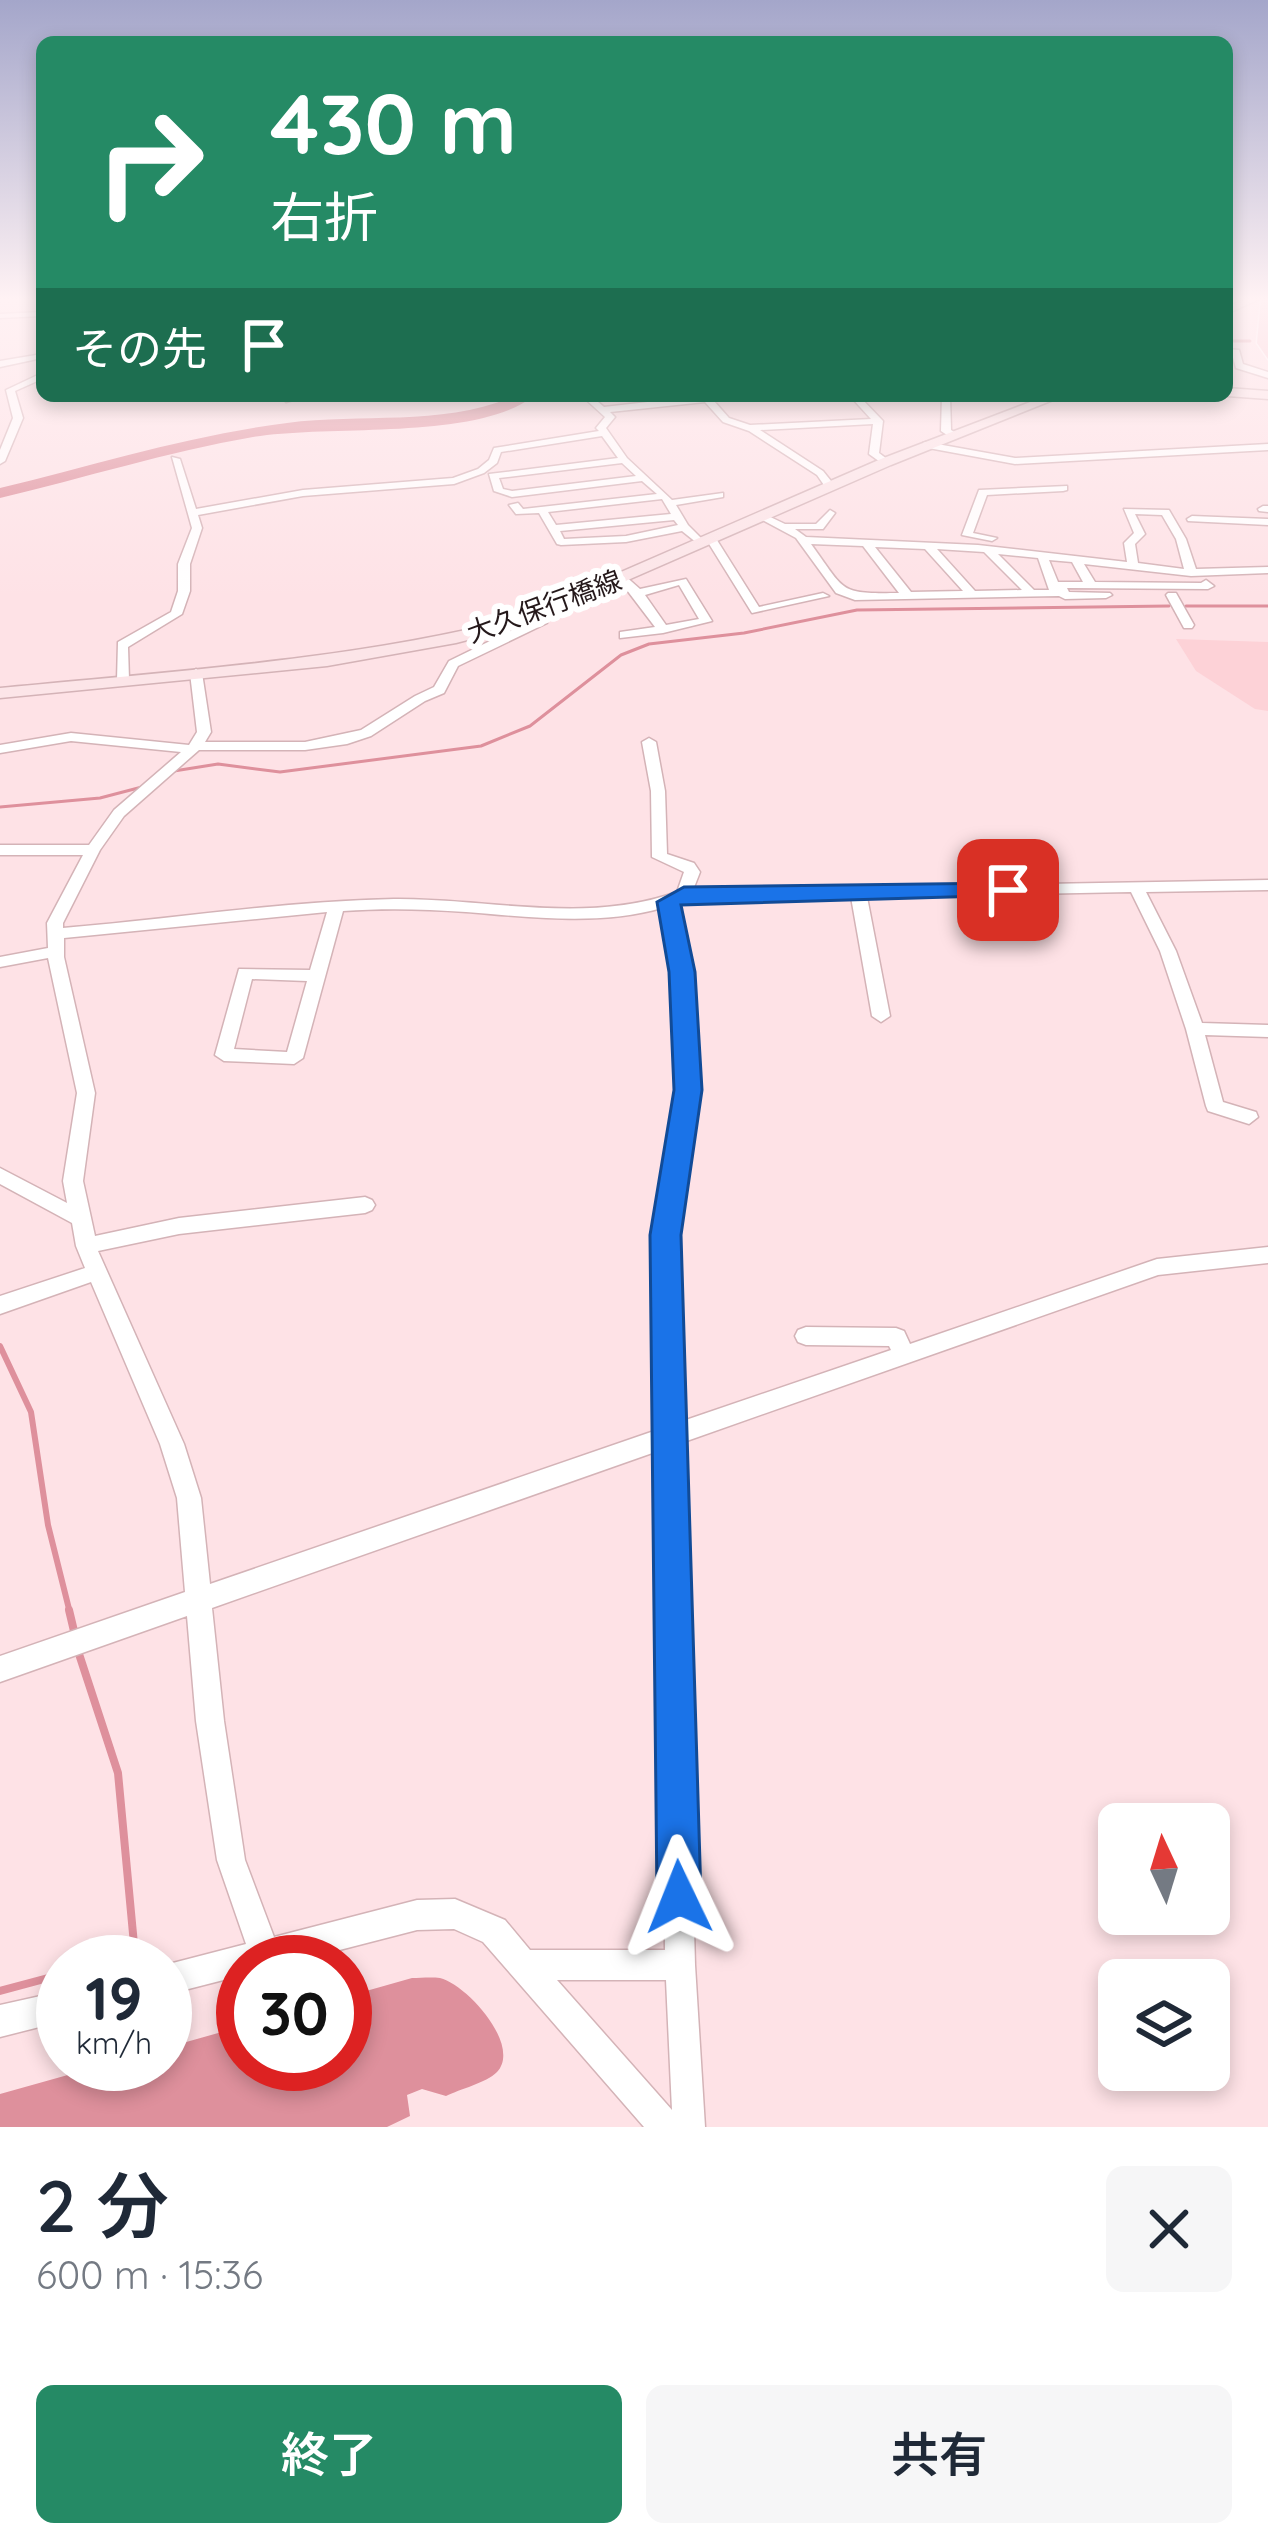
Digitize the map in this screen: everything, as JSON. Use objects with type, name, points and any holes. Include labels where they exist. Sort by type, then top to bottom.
[{"type":"main road","name":"大久保行橋線","points":[[0,692],[414,648],[542,611],[1033,402]]},
{"type":"street","points":[[0,461],[18,418],[12,399]]},
{"type":"street","points":[[593,402],[610,418],[602,428],[625,460],[706,542],[756,611],[818,597],[859,603],[907,595],[1056,593],[1043,556]]},
{"type":"street","points":[[603,410],[671,402]]},
{"type":"street","points":[[709,402],[726,420],[776,442],[820,473],[830,486]]},
{"type":"street","points":[[860,402],[878,421]]},
{"type":"street","points":[[946,402],[946,431],[953,435]]},
{"type":"street","points":[[749,428],[878,421]]},
{"type":"street","points":[[878,421],[872,444],[874,454],[886,462]]},
{"type":"street","points":[[526,472],[513,457],[516,454],[610,438]]},
{"type":"street","points":[[190,513],[303,493],[454,481],[481,471],[494,461],[497,450],[610,438]]},
{"type":"street","points":[[926,445],[1015,461],[1268,447]]},
{"type":"street","points":[[123,680],[122,646],[176,614],[184,591],[184,564],[197,528],[176,459]]},
{"type":"street","points":[[625,460],[493,476],[500,491],[512,494],[645,478]]},
{"type":"street","points":[[1043,556],[1048,549],[967,535],[986,490],[1064,488]]},
{"type":"street","points":[[514,505],[520,512],[718,495]]},
{"type":"street","points":[[542,510],[561,542],[626,539],[681,521]]},
{"type":"street","points":[[1137,577],[1129,543],[1140,534],[1128,511],[1165,512],[1196,573],[1208,586],[1168,592]]},
{"type":"street","points":[[778,525],[819,527],[830,513]]},
{"type":"street","points":[[760,516],[803,540],[840,591],[859,603]]},
{"type":"street","points":[[1192,519],[1268,522]]},
{"type":"street","points":[[803,540],[927,544],[1076,560],[1137,577],[1168,592],[1188,626]]},
{"type":"street","points":[[866,542],[907,595]]},
{"type":"street","points":[[927,544],[970,592]]},
{"type":"street","points":[[987,549],[1031,593]]},
{"type":"street","points":[[1076,560],[1091,585]]},
{"type":"street","points":[[1216,596],[1113,590],[1065,596],[1059,585],[1113,590],[1137,577],[1268,570]]},
{"type":"street","points":[[623,577],[663,629]]},
{"type":"street","points":[[624,635],[706,621],[682,581],[638,593]]},
{"type":"street","points":[[0,749],[71,737],[192,748],[312,744],[361,735],[405,712],[421,696],[440,690],[453,664],[543,620],[542,611]]},
{"type":"street","points":[[196,673],[204,732],[119,813],[93,850],[55,923],[86,1093],[74,1180],[79,1218],[96,1272],[172,1444],[189,1498],[210,1720],[231,1860],[258,1935]]},
{"type":"street","points":[[650,742],[658,791],[659,857],[689,866],[692,872],[676,898],[688,1090],[665,1235],[680,1965],[689,2127]]},
{"type":"street","points":[[0,850],[93,850]]},
{"type":"street","points":[[0,962],[57,943],[397,904],[496,913],[652,908],[676,898],[1268,885]]},
{"type":"street","points":[[1136,886],[1168,951],[1215,1106],[1249,1117]]},
{"type":"street","points":[[858,892],[881,1016]]},
{"type":"street","points":[[317,976],[245,974],[224,1055],[294,1058],[336,910]]},
{"type":"street","points":[[1195,1029],[1268,1030]]},
{"type":"street","points":[[0,1175],[79,1218]]},
{"type":"street","points":[[86,1246],[179,1226],[365,1205]]},
{"type":"street","points":[[0,1670],[1157,1267],[1268,1255]]},
{"type":"street","points":[[0,1305],[96,1272]]},
{"type":"street","points":[[806,1336],[896,1337],[904,1354]]},
{"type":"street","points":[[339,1935],[417,1915],[455,1914],[494,1931],[665,2127]]},
{"type":"street","points":[[526,1965],[680,1965]]},
{"type":"street","points":[[0,2021],[36,2012]]},
{"type":"shaded area","points":[[1176,639],[1268,642],[1268,711],[1255,709],[1196,671]]},
{"type":"shaded area","points":[[412,1978],[451,1983],[476,2003],[497,2032],[503,2060],[497,2072],[446,2096],[422,2089],[407,2095],[410,2116],[387,2127],[0,2127],[0,2094],[36,2084],[36,2091],[192,2091],[192,2040],[216,2034],[216,2091],[372,2091],[372,1989]]},
{"type":"waterway","points":[[0,493],[253,433],[443,419],[513,402]]},
{"type":"waterway","points":[[174,771],[218,764],[280,772],[481,746],[530,726],[621,655],[649,644],[744,633],[857,610],[1169,606]]},
{"type":"waterway","points":[[1186,606],[1268,606]]},
{"type":"waterway","points":[[0,807],[100,798],[142,787]]},
{"type":"waterway","points":[[0,1346],[31,1412],[48,1525],[70,1613]]},
{"type":"waterway","points":[[69,1610],[74,1631]]},
{"type":"waterway","points":[[79,1654],[118,1773],[133,1935]]},
{"type":"waterway","points":[[0,1991],[36,1981]]},
{"type":"route","points":[[679,1897],[665,1235],[688,1090],[682,972],[669,902],[684,895],[1008,890]]}]
